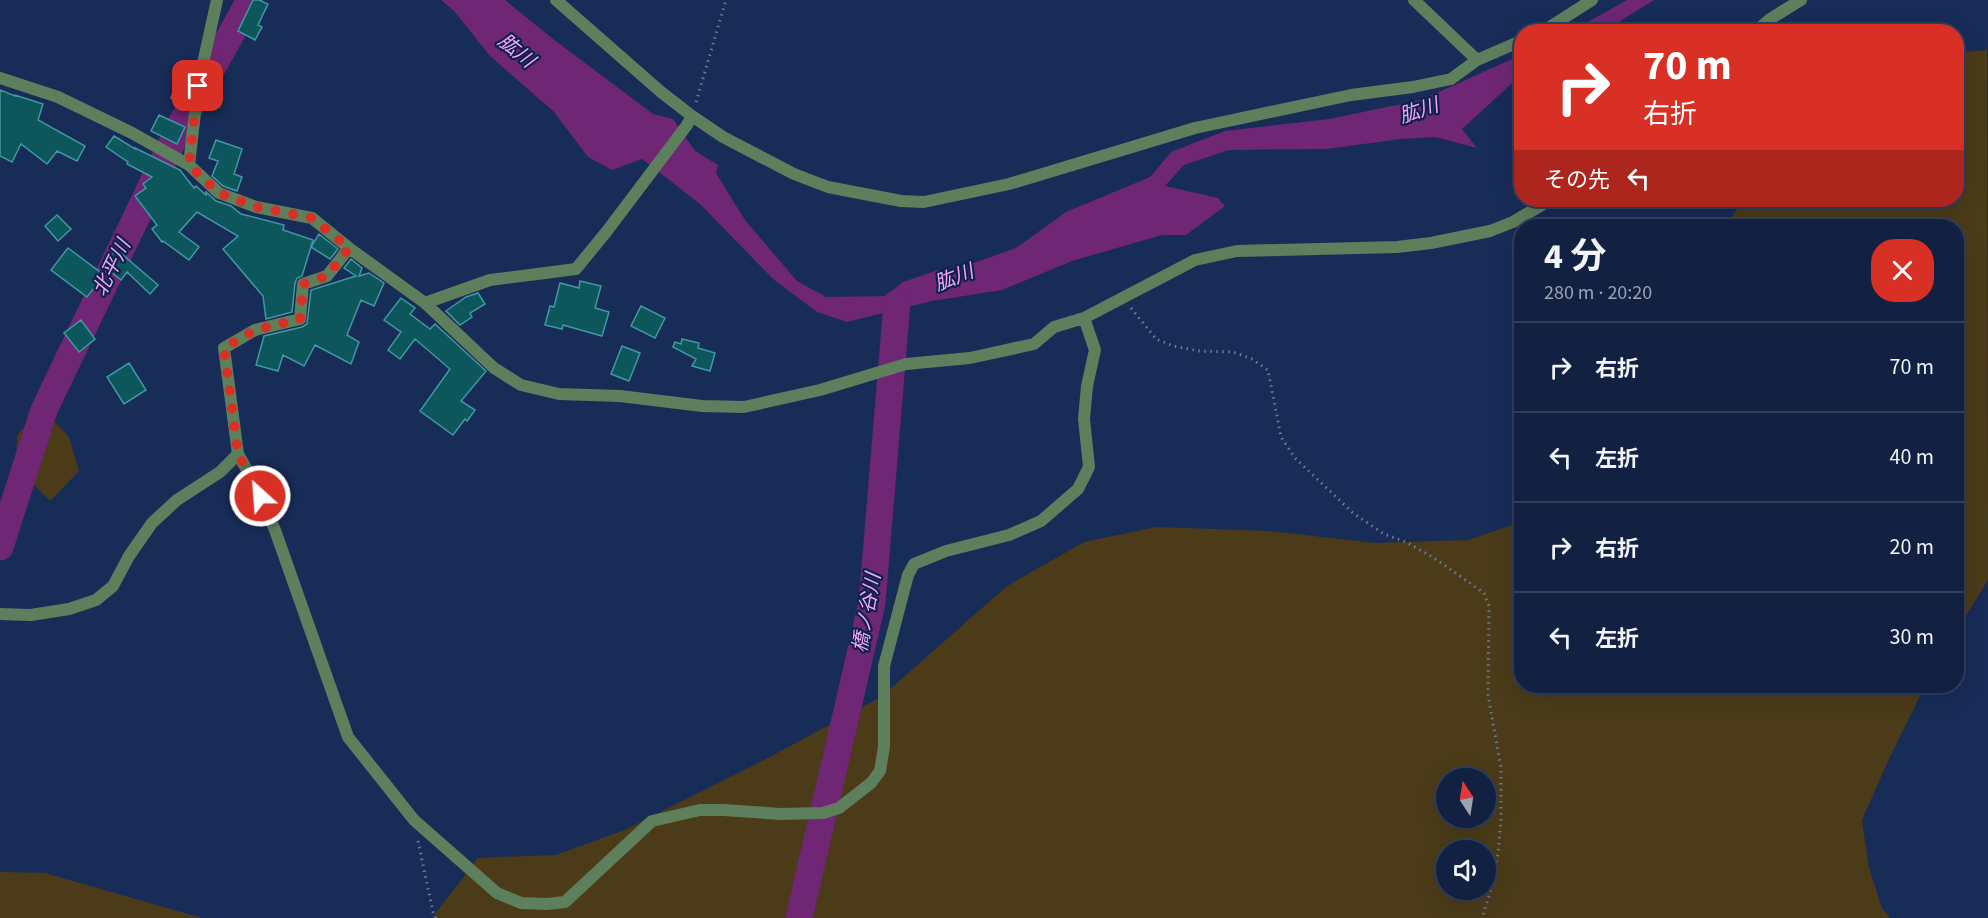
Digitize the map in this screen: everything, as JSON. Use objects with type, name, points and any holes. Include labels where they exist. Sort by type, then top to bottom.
[{"type":"street","points":[[189,165],[198,86],[217,0]]},
{"type":"street","points":[[556,0],[689,121],[794,174],[828,186],[901,201],[924,202],[1009,184],[1195,128],[1351,95],[1413,87],[1451,79],[1478,60],[1514,44]]},
{"type":"street","points":[[1414,0],[1478,60]]},
{"type":"street","points":[[1557,24],[1592,0]]},
{"type":"street","points":[[1764,24],[1801,0]]},
{"type":"street","points":[[0,78],[58,97],[132,133],[189,165],[219,193],[256,207],[312,218],[425,303],[494,368],[521,385],[559,394],[620,396],[702,406],[744,407],[820,390],[906,364],[970,358],[1034,344],[1054,327],[1084,318],[1195,260],[1237,251],[1397,247],[1431,243],[1490,231],[1514,221]]},
{"type":"street","points":[[425,303],[490,280],[576,269],[689,121]]},
{"type":"street","points":[[1518,219],[1538,207]]},
{"type":"street","points":[[349,248],[327,276],[303,284],[300,319],[255,330],[224,348],[238,454],[252,479],[274,530],[348,737],[414,820],[497,894],[521,903],[565,902],[652,821],[700,810],[823,813],[839,808],[871,783],[879,771],[884,747],[884,666],[908,575],[914,564],[946,551],[1009,535],[1041,521],[1078,489],[1089,466],[1084,419],[1087,386],[1095,350],[1084,318]]},
{"type":"street","points":[[0,614],[32,615],[69,609],[96,600],[113,586],[129,556],[152,523],[177,500],[220,472],[238,454]]},
{"type":"path","points":[[689,121],[726,0]]},
{"type":"path","points":[[1123,297],[1156,339],[1173,346],[1200,351],[1233,352],[1252,359],[1268,370],[1281,437],[1295,458],[1353,513],[1384,534],[1406,542],[1434,558],[1484,593],[1489,606],[1488,694],[1501,768],[1501,820],[1493,880],[1482,918]]},
{"type":"path","points":[[414,820],[436,918]]},
{"type":"shaded area","points":[[1987,50],[1988,580],[1964,619],[1964,219],[1731,219],[1738,207],[1964,207],[1964,52]]},
{"type":"shaded area","points":[[49,416],[69,437],[79,471],[50,501],[16,467],[17,435],[31,420]]},
{"type":"shaded area","points":[[1514,524],[1514,693],[1922,693],[1862,820],[1869,868],[1882,908],[1890,918],[432,918],[478,858],[556,855],[627,829],[764,760],[881,697],[1007,586],[1084,542],[1156,527],[1269,531],[1375,543],[1468,540]]},
{"type":"shaded area","points":[[0,872],[45,873],[202,918],[0,918]]},
{"type":"water","name":"肱川","points":[[441,0],[505,0],[653,114],[673,119],[695,151],[718,165],[716,173],[745,220],[797,281],[826,297],[886,296],[903,282],[938,270],[957,269],[1016,248],[1066,212],[1150,177],[1171,152],[1225,131],[1329,119],[1421,100],[1514,58],[1514,81],[1462,129],[1477,148],[1435,137],[1327,149],[1229,150],[1184,165],[1165,186],[1218,198],[1225,206],[1186,235],[1162,235],[1072,261],[1002,290],[932,301],[847,322],[817,312],[773,279],[700,204],[642,159],[612,170],[588,157],[554,112],[490,56],[454,11]]},
{"type":"water","points":[[1627,0],[1654,0],[1615,24],[1584,24]]},
{"type":"building","points":[[253,0],[268,4],[258,25],[262,27],[255,40],[238,31]]},
{"type":"building","points":[[176,84],[189,89],[185,103],[171,98]]},
{"type":"building","points":[[0,90],[43,104],[38,120],[85,146],[77,161],[57,151],[47,164],[21,144],[12,162],[0,156]]},
{"type":"building","points":[[159,115],[185,127],[177,144],[151,131]]},
{"type":"building","points":[[114,136],[135,149],[180,170],[194,188],[196,186],[216,201],[231,206],[241,214],[284,225],[283,230],[313,240],[302,276],[297,278],[295,283],[292,312],[266,319],[263,296],[223,249],[238,236],[197,212],[179,232],[199,247],[189,260],[162,242],[152,229],[157,225],[135,196],[146,188],[143,184],[152,177],[127,164],[128,162],[106,147]]},
{"type":"building","points":[[216,140],[242,149],[234,174],[242,177],[237,191],[223,186],[212,176],[218,161],[209,158]]},
{"type":"building","points":[[57,215],[71,229],[58,241],[45,226]]},
{"type":"building","points":[[319,234],[338,249],[330,259],[311,247]]},
{"type":"building","points":[[68,248],[104,275],[87,297],[51,270]]},
{"type":"building","points":[[116,249],[158,285],[150,294],[127,272],[121,280],[102,265]]},
{"type":"building","points":[[351,259],[362,268],[359,276],[369,273],[384,283],[374,306],[361,300],[347,335],[359,342],[351,364],[315,345],[304,366],[283,355],[278,371],[256,365],[264,336],[307,324],[311,290],[356,276],[344,268]]},
{"type":"building","points":[[580,281],[601,286],[595,308],[609,312],[602,336],[563,325],[562,329],[545,325],[550,306],[554,307],[560,283],[579,288]]},
{"type":"building","points":[[478,293],[485,304],[470,313],[472,317],[460,325],[446,311],[466,297]]},
{"type":"building","points":[[401,298],[415,308],[410,314],[430,329],[435,324],[486,371],[461,401],[475,410],[453,435],[420,411],[450,369],[415,339],[400,359],[388,350],[401,332],[384,320]]},
{"type":"building","points":[[641,306],[665,318],[655,338],[631,326]]},
{"type":"building","points":[[81,320],[95,339],[79,352],[64,333]]},
{"type":"building","points":[[682,339],[699,343],[698,348],[715,353],[710,371],[692,366],[696,359],[673,347],[675,342],[681,344]]},
{"type":"building","points":[[622,346],[640,353],[629,381],[611,374]]},
{"type":"building","points":[[129,363],[146,390],[124,404],[107,377]]},
{"type":"waterway","name":"北平川","points":[[0,547],[44,410],[181,124],[250,0]]},
{"type":"waterway","name":"橋ノ谷川","points":[[799,918],[872,603],[897,303]]},
{"type":"route","points":[[198,86],[189,165],[219,193],[256,207],[312,218],[349,248],[327,276],[303,284],[300,319],[255,330],[224,348],[238,454],[260,496]]}]
